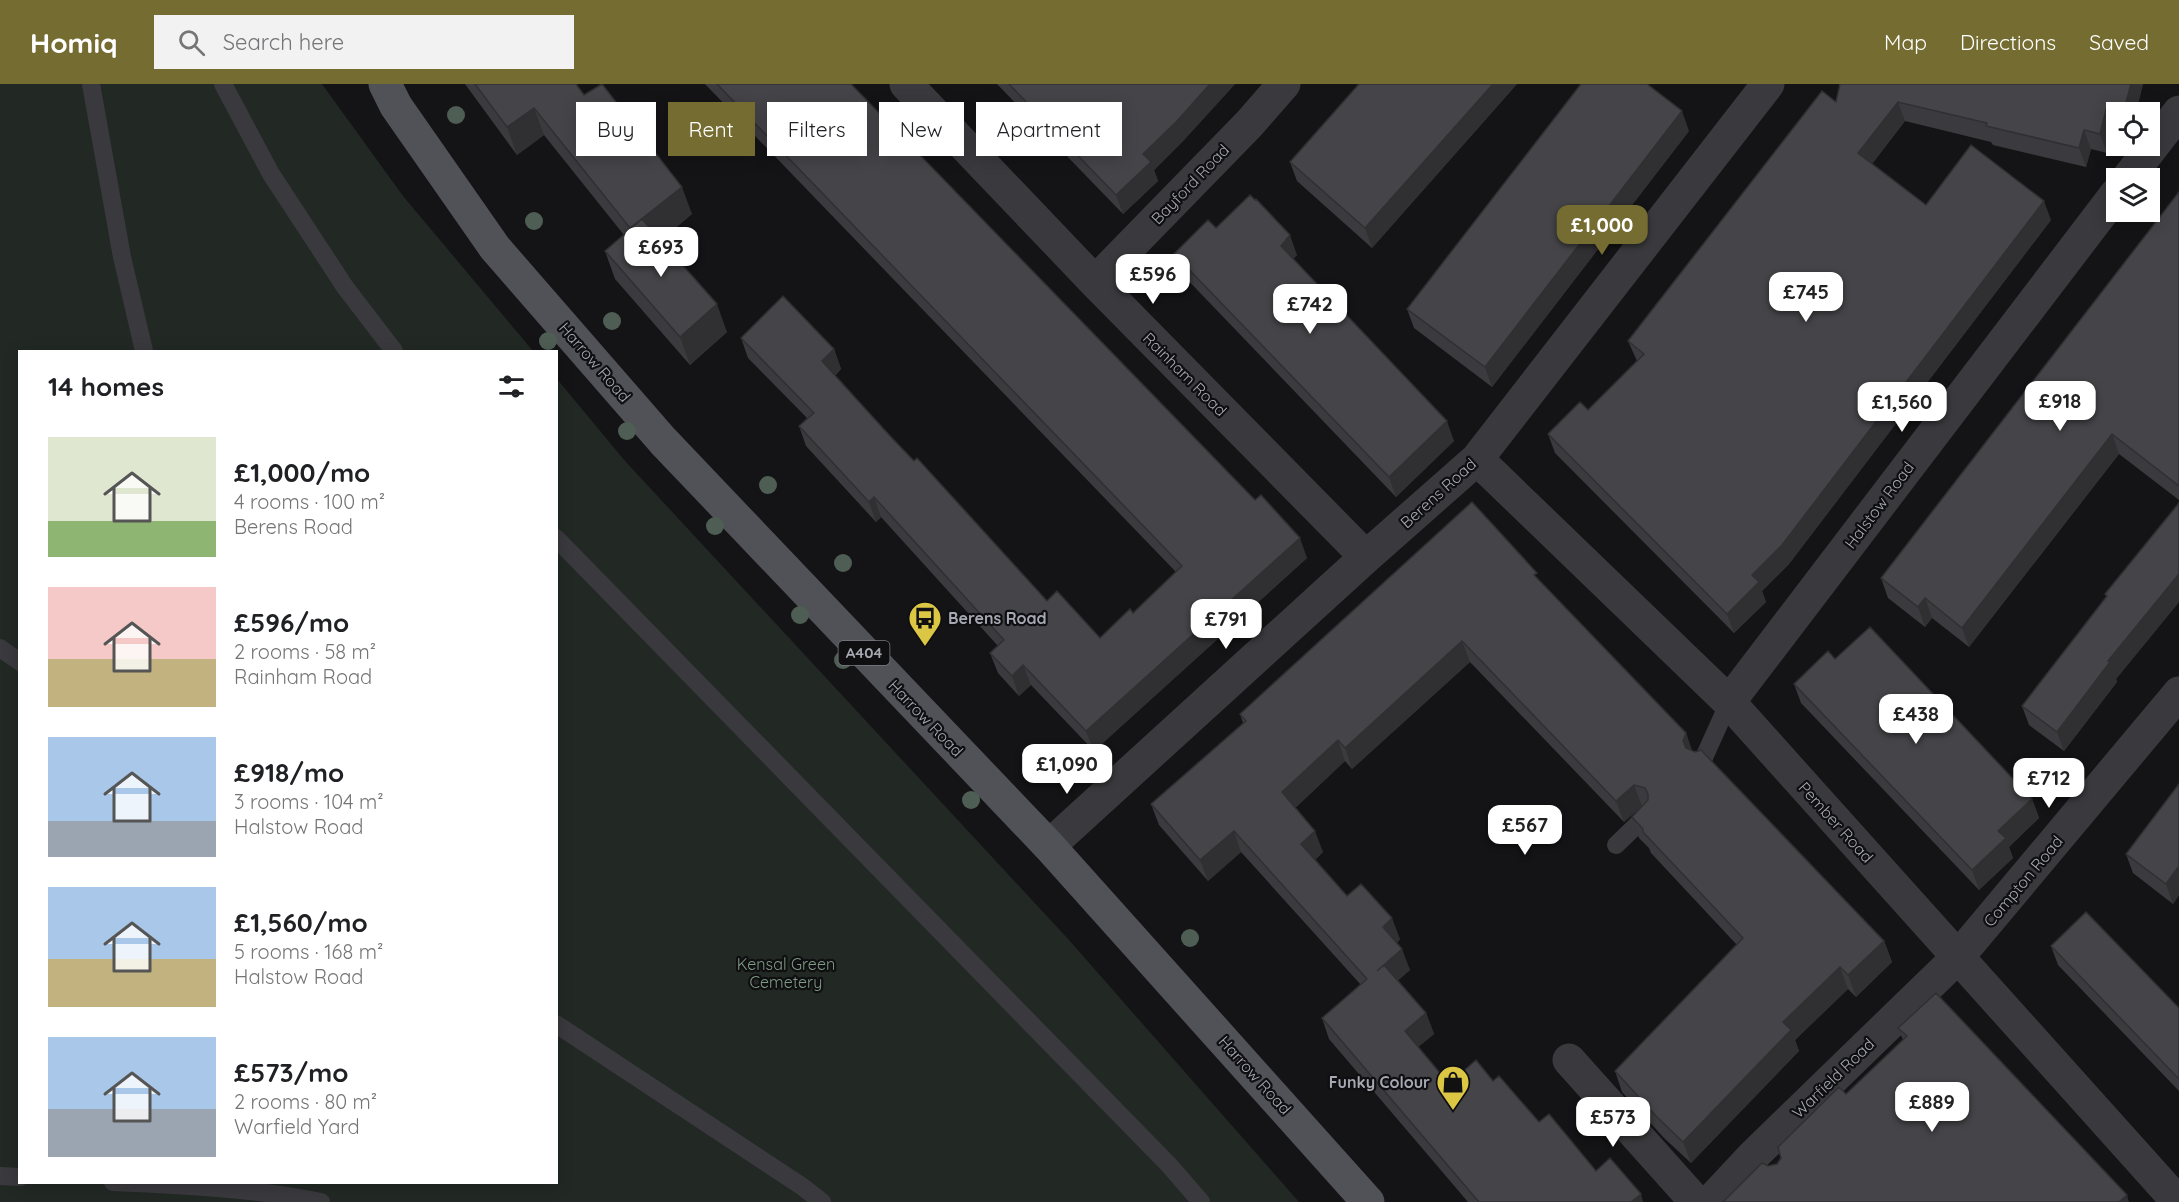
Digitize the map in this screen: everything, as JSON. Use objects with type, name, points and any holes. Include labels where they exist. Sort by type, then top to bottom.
[{"type":"main road","name":"Harrow Road","points":[[385,84],[396,105],[495,248],[648,423],[1049,846],[1368,1202]]},
{"type":"street","name":"Rainham Road","points":[[906,84],[1095,282],[1366,557]]},
{"type":"street","name":"Bayford Road","points":[[1095,282],[1249,124],[1284,84]]},
{"type":"street","name":"Berens Road","points":[[1049,846],[1477,459],[1768,84]]},
{"type":"street","points":[[2136,168],[2179,112]]},
{"type":"street","name":"Halstow Road","points":[[1729,702],[2106,207]]},
{"type":"street","name":"Pember Road","points":[[1477,459],[1729,702],[2178,1202]]},
{"type":"street","name":"Compton Road","points":[[1958,957],[2179,693]]},
{"type":"street","name":"Warfield Road","points":[[1710,1202],[1759,1162],[1958,957]]},
{"type":"street","points":[[1569,1060],[1696,1202]]},
{"type":"lane","points":[[91,84],[122,257],[144,350]]},
{"type":"lane","points":[[223,84],[271,174],[345,287],[393,350]]},
{"type":"lane","points":[[558,540],[1161,1156],[1201,1202]]},
{"type":"lane","points":[[0,648],[18,661]]},
{"type":"lane","points":[[1702,762],[1729,702]]},
{"type":"lane","points":[[1616,845],[1645,817]]},
{"type":"lane","points":[[558,1025],[803,1187],[822,1202]]},
{"type":"lane","points":[[0,1176],[18,1178]]},
{"type":"lane","points":[[148,1184],[286,1195],[321,1202]]},
{"type":"green space","name":"Kensal Green Cemetery","points":[[0,84],[322,84],[403,196],[532,350],[18,350],[18,1184],[558,1184],[558,380],[625,461],[1069,940],[1299,1202],[0,1202]]},
{"type":"building","points":[[475,84],[576,84],[584,95],[602,84],[616,102],[576,102],[576,156],[656,156],[656,154],[682,187],[630,228],[534,108],[507,127]]},
{"type":"building","points":[[717,84],[851,84],[879,113],[879,156],[921,156],[1255,500],[1261,495],[1300,538],[1086,731],[1023,665],[1012,676],[990,653],[1004,640],[874,497],[869,502],[799,426],[814,413],[741,338],[783,296],[834,349],[822,361],[890,436],[914,461],[917,458],[1047,601],[1057,591],[1100,638],[1130,609],[1133,613],[1182,566],[786,156],[867,156],[867,102],[767,102],[767,136],[755,123],[755,102],[734,102]]},
{"type":"building","points":[[1009,84],[1210,84],[1143,154],[1151,162],[1116,195],[1078,156],[1122,156],[1122,102],[1026,102]]},
{"type":"building","points":[[1359,84],[1493,84],[1365,228],[1290,162]]},
{"type":"building","points":[[1581,84],[1647,84],[1682,111],[1485,367],[1407,309]]},
{"type":"building","points":[[1840,84],[2131,84],[2126,102],[2106,102],[2100,134],[2084,130],[2079,148],[1898,102],[1858,153],[1926,205],[1971,145],[2044,201],[1782,545],[1752,575],[1759,582],[1727,614],[1548,434],[1580,402],[1588,410],[1644,354],[1628,341],[1822,91],[1836,102]]},
{"type":"building","points":[[2179,192],[2179,486],[2112,434],[1962,628],[1925,598],[1918,607],[1881,578],[2156,222],[2160,222],[2160,217]]},
{"type":"building","points":[[1250,195],[1290,235],[1281,246],[1447,421],[1389,477],[1174,254],[1208,220],[1216,228]]},
{"type":"building","points":[[642,219],[717,304],[680,337],[605,251]]},
{"type":"building","points":[[1472,502],[1537,573],[1534,575],[1686,733],[1683,741],[1686,748],[1695,752],[1701,750],[1884,941],[1848,975],[1840,967],[1783,1022],[1791,1030],[1683,1142],[1615,1071],[1743,938],[1643,832],[1632,817],[1648,800],[1645,788],[1634,785],[1616,801],[1462,641],[1345,748],[1338,740],[1282,792],[1315,831],[1301,844],[1347,896],[1361,884],[1392,918],[1383,927],[1402,949],[1377,971],[1384,965],[1426,1013],[1405,1031],[1449,1084],[1476,1060],[1493,1081],[1499,1076],[1539,1122],[1549,1114],[1596,1171],[1610,1158],[1641,1194],[1631,1202],[1479,1202],[1322,1018],[1367,979],[1234,831],[1200,860],[1151,804],[1246,721],[1240,714]]},
{"type":"building","points":[[2179,503],[2179,574],[2108,661],[2110,662],[2057,732],[2022,706],[2107,596],[2105,594]]},
{"type":"building","points":[[1870,627],[2032,799],[1998,831],[2006,838],[1972,870],[1794,684],[1828,651],[1835,659]]},
{"type":"building","points":[[2179,784],[2179,866],[2166,884],[2126,854]]},
{"type":"building","points":[[2086,912],[2179,1008],[2179,1079],[2051,946]]},
{"type":"building","points":[[1936,993],[2127,1195],[2119,1202],[1723,1202],[1762,1163],[1768,1166],[1777,1164],[1781,1158],[1778,1147],[1839,1087],[1846,1094],[1907,1036],[1898,1028]]},
{"type":"place","name":"Berens Road","points":[[925,647]]},
{"type":"place","name":"Funky Colour","points":[[1453,1111]]}]
